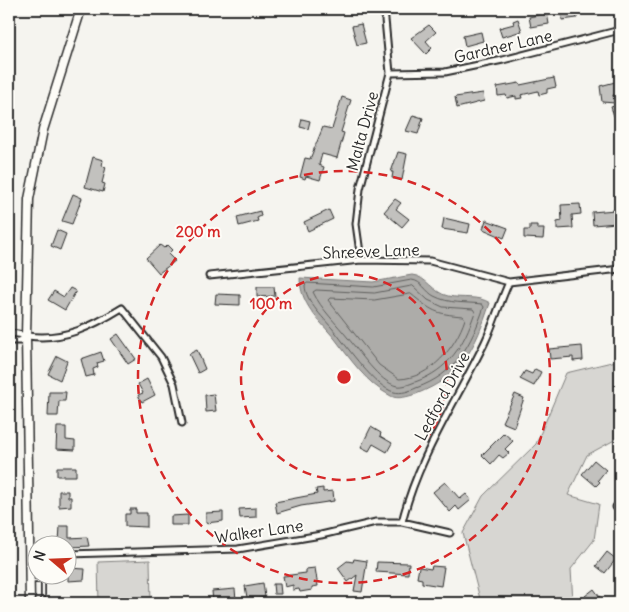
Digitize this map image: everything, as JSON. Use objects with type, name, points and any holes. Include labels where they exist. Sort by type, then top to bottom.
[{"type":"street","points":[[32,534],[26,336],[29,199],[33,168],[43,130],[81,9]]},
{"type":"street","name":"Malta Drive","points":[[360,260],[356,224],[360,189],[390,73],[384,9]]},
{"type":"street","name":"Gardner Lane","points":[[390,73],[445,72],[503,60],[620,30]]},
{"type":"street","name":"Shreeve Lane","points":[[209,276],[360,260],[430,261],[509,282],[620,269]]},
{"type":"street","name":"Ledford Drive","points":[[402,522],[408,495],[423,460],[485,342],[509,282]]},
{"type":"street","points":[[9,333],[19,333],[26,336],[63,336],[94,325],[122,308],[161,357],[174,384],[182,423]]},
{"type":"street","points":[[9,341],[20,341],[26,336]]},
{"type":"street","name":"Walker Lane","points":[[78,554],[238,549],[321,535],[376,522],[402,522],[450,533]]},
{"type":"street","points":[[29,584],[30,603]]},
{"type":"lane","points":[[43,584],[43,603]]},
{"type":"shaded area","points":[[620,360],[620,437],[587,455],[568,495],[599,504],[594,540],[571,569],[573,603],[481,603],[463,533],[483,496],[536,444],[566,373]]},
{"type":"shaded area","points":[[150,560],[151,603],[99,603],[98,562]]},
{"type":"water","points":[[412,275],[421,278],[438,292],[448,296],[480,299],[490,303],[479,334],[465,359],[456,369],[432,387],[416,394],[397,398],[374,385],[353,363],[307,304],[303,296],[300,278],[373,282]]},
{"type":"building","points":[[348,9],[357,9],[358,13],[350,15]]},
{"type":"building","points":[[576,9],[577,18],[562,20],[561,10]]},
{"type":"building","points":[[547,13],[549,24],[531,27],[529,17]]},
{"type":"building","points":[[518,19],[522,31],[502,37],[499,28],[514,24],[513,21]]},
{"type":"building","points":[[361,24],[366,43],[357,45],[352,26]]},
{"type":"building","points":[[429,25],[436,32],[426,41],[432,48],[426,54],[411,38]]},
{"type":"building","points":[[481,32],[483,41],[465,46],[463,36]]},
{"type":"building","points":[[554,78],[556,87],[547,89],[547,93],[539,95],[538,91],[521,95],[522,98],[516,99],[516,96],[507,98],[506,95],[498,96],[497,87],[519,83],[520,85]]},
{"type":"building","points":[[619,81],[620,93],[613,95],[615,103],[602,102],[600,86]]},
{"type":"building","points":[[483,93],[484,101],[457,108],[455,97]]},
{"type":"building","points":[[342,97],[351,100],[341,132],[344,133],[337,158],[322,154],[319,165],[324,167],[320,180],[306,176],[305,179],[300,177],[305,158],[310,159],[323,127],[332,129]]},
{"type":"building","points":[[620,104],[620,114],[614,116],[611,107]]},
{"type":"building","points":[[413,115],[423,118],[418,134],[406,131]]},
{"type":"building","points":[[302,119],[310,121],[308,129],[300,127]]},
{"type":"building","points":[[398,152],[407,154],[402,180],[392,178],[393,172],[391,172]]},
{"type":"building","points":[[93,157],[103,160],[102,166],[106,167],[102,183],[105,184],[103,192],[85,187]]},
{"type":"building","points":[[73,194],[82,198],[72,224],[62,221]]},
{"type":"building","points":[[395,199],[401,203],[396,209],[409,219],[402,227],[384,212]]},
{"type":"building","points":[[580,204],[581,214],[572,215],[573,228],[557,229],[557,222],[562,221],[561,205]]},
{"type":"building","points":[[329,210],[333,219],[308,231],[304,222]]},
{"type":"building","points":[[615,210],[617,223],[593,225],[592,212]]},
{"type":"building","points":[[260,211],[261,216],[257,218],[258,221],[239,226],[237,217]]},
{"type":"building","points":[[444,218],[470,224],[468,233],[442,229]]},
{"type":"building","points":[[486,220],[508,228],[504,238],[483,229]]},
{"type":"building","points":[[530,225],[537,225],[537,229],[544,229],[543,239],[524,238],[524,230],[530,230]]},
{"type":"building","points":[[57,230],[66,234],[60,250],[51,246]]},
{"type":"building","points":[[160,245],[164,248],[167,245],[172,250],[168,254],[175,261],[159,273],[146,258]]},
{"type":"building","points":[[257,287],[274,287],[275,296],[257,297]]},
{"type":"building","points":[[70,288],[76,291],[65,310],[48,300],[54,291],[64,297]]},
{"type":"building","points":[[216,294],[240,295],[240,305],[215,304]]},
{"type":"building","points":[[118,334],[136,359],[128,364],[111,339]]},
{"type":"building","points":[[582,346],[583,360],[573,361],[573,357],[550,359],[549,349]]},
{"type":"building","points":[[197,350],[205,369],[198,373],[189,354]]},
{"type":"building","points":[[101,352],[104,361],[97,363],[98,367],[93,369],[94,375],[86,377],[81,359]]},
{"type":"building","points":[[57,356],[67,361],[60,380],[48,374]]},
{"type":"building","points":[[535,369],[541,372],[534,386],[520,379],[525,371],[532,374]]},
{"type":"building","points":[[147,379],[155,395],[142,402],[138,395],[143,393],[138,384]]},
{"type":"building","points":[[49,392],[66,392],[65,401],[59,401],[58,416],[48,416]]},
{"type":"building","points":[[214,394],[216,411],[206,412],[205,395]]},
{"type":"building","points":[[515,394],[524,398],[514,427],[502,422]]},
{"type":"building","points":[[57,427],[66,427],[66,440],[75,441],[75,450],[56,449]]},
{"type":"building","points":[[371,427],[381,433],[380,436],[392,443],[387,452],[373,444],[369,451],[361,447]]},
{"type":"building","points":[[504,433],[513,441],[505,449],[509,453],[503,458],[499,455],[491,464],[482,455]]},
{"type":"building","points":[[594,460],[606,470],[596,486],[582,474]]},
{"type":"building","points":[[57,467],[76,467],[76,476],[57,476]]},
{"type":"building","points":[[445,482],[460,499],[466,494],[471,500],[459,510],[456,506],[450,512],[433,492]]},
{"type":"building","points":[[323,488],[323,492],[333,491],[334,501],[301,506],[277,513],[275,502],[317,494],[316,489]]},
{"type":"building","points":[[59,491],[68,491],[68,497],[71,497],[71,506],[59,507]]},
{"type":"building","points":[[256,508],[256,517],[240,518],[239,509]]},
{"type":"building","points":[[130,509],[136,509],[136,513],[147,513],[147,527],[125,526],[125,514],[130,514]]},
{"type":"building","points":[[223,512],[223,521],[206,523],[206,513]]},
{"type":"building","points":[[188,515],[188,525],[171,525],[171,516]]},
{"type":"building","points":[[60,526],[69,526],[69,534],[60,534]]},
{"type":"building","points":[[87,537],[89,546],[78,547],[78,538]]},
{"type":"building","points":[[607,552],[616,559],[605,573],[596,566]]},
{"type":"building","points":[[354,559],[367,561],[362,592],[354,591],[357,575],[348,582],[338,568],[347,561],[353,562]]},
{"type":"building","points":[[377,562],[409,563],[408,574],[376,572]]},
{"type":"building","points":[[432,566],[444,567],[441,586],[422,583],[422,579],[417,578],[419,567],[431,569]]},
{"type":"building","points":[[315,568],[318,586],[312,587],[312,590],[300,592],[299,589],[293,590],[293,585],[285,587],[283,576],[306,573],[306,569]]},
{"type":"building","points":[[78,569],[85,569],[84,580],[78,580]]},
{"type":"building","points":[[263,583],[265,597],[255,599],[256,603],[248,603],[245,586]]},
{"type":"building","points":[[273,584],[280,584],[281,594],[274,594]]},
{"type":"building","points":[[235,589],[236,600],[213,602],[212,591]]},
{"type":"building","points":[[594,589],[604,603],[590,603],[585,596]]},
{"type":"building","points":[[85,598],[85,603],[68,603],[68,600]]}]
